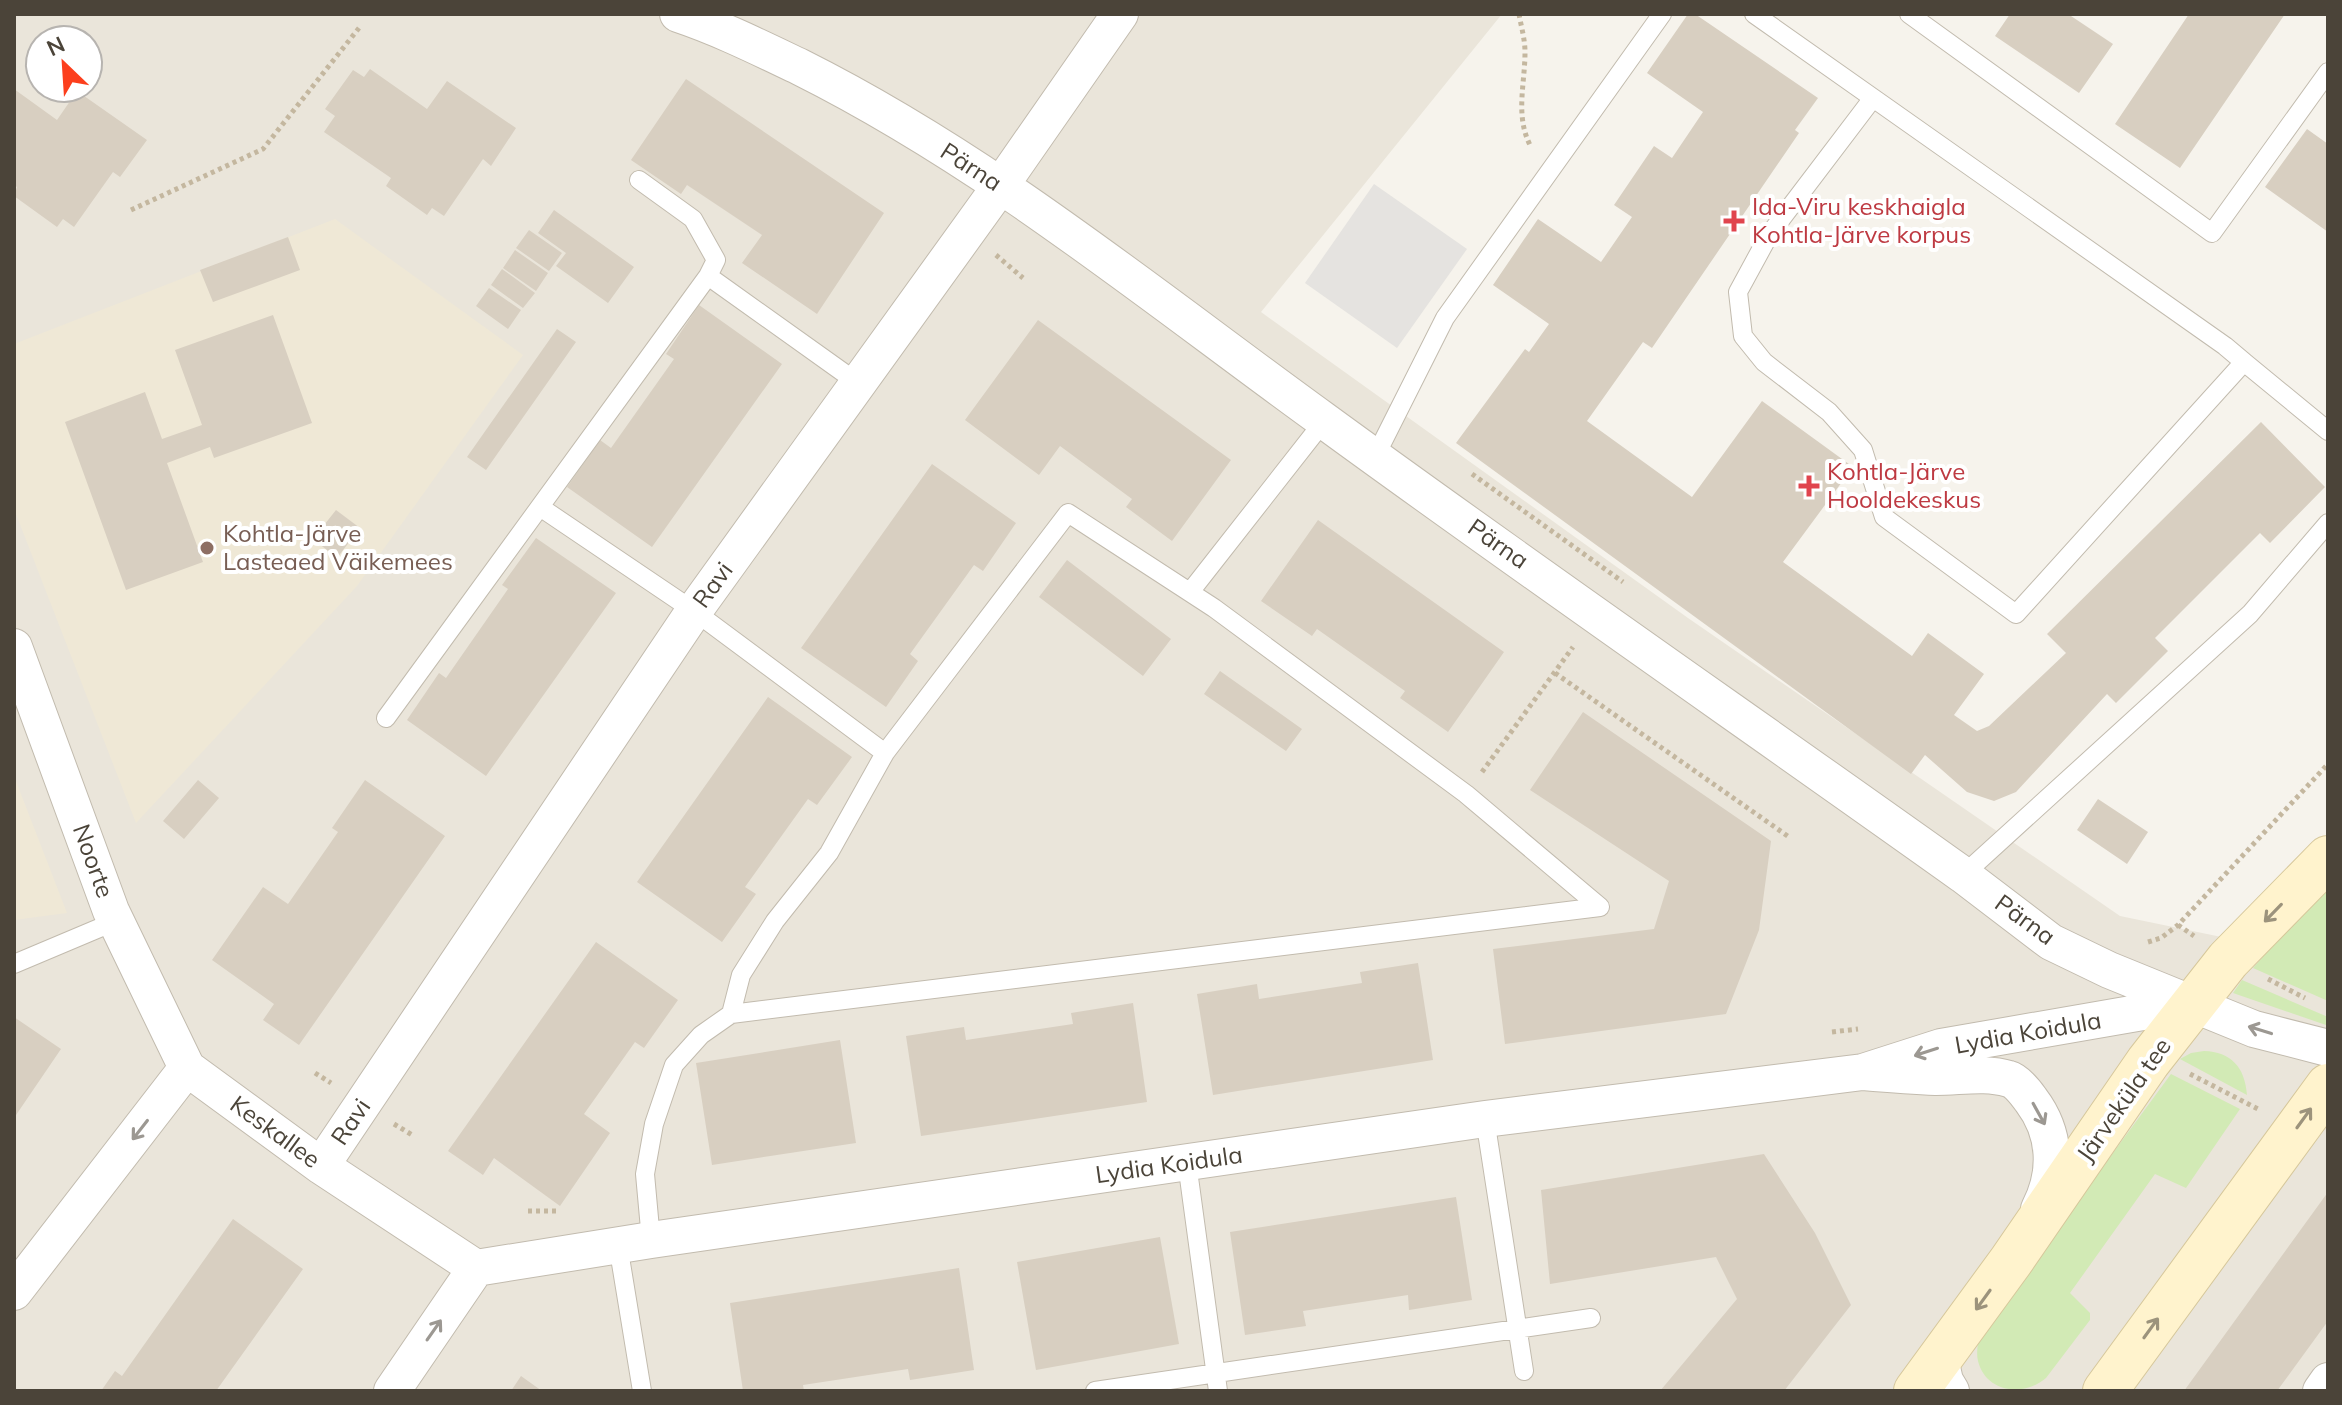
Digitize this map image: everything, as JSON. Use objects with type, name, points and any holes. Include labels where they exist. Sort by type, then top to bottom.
[{"type":"main road","name":"Järveküla tee","points":[[1936,1380],[2011,1261],[2148,1062],[2228,960],[2328,858]]},
{"type":"main road","points":[[2105,1391],[2328,1086]]},
{"type":"street","name":"Pärna","points":[[678,14],[735,36],[840,87],[894,117],[1001,185],[1324,421],[1963,875],[2051,942],[2151,989],[2195,1003],[2254,1029],[2328,1048]]},
{"type":"street","name":"Ravi","points":[[321,1166],[694,611],[1001,185],[1120,14]]},
{"type":"street","name":"Noorte","points":[[14,647],[116,921],[187,1068]]},
{"type":"street","name":"Lydia Koidula","points":[[476,1268],[634,1242],[1485,1119],[1863,1072],[1941,1047],[2195,1003]]},
{"type":"street","name":"Keskallee","points":[[187,1068],[321,1166],[476,1268]]},
{"type":"street","points":[[14,1292],[187,1068]]},
{"type":"street","name":"Lydia Koidula","points":[[1863,1072],[1938,1077],[1988,1074],[2011,1079],[2027,1095],[2047,1129],[2053,1155],[2052,1168],[2044,1198],[2011,1261]]},
{"type":"street","points":[[392,1391],[476,1268]]},
{"type":"street","points":[[2321,1391],[2328,1381]]},
{"type":"lane","points":[[1375,457],[1445,318],[1662,14]]},
{"type":"lane","points":[[1754,14],[2225,346],[2328,431]]},
{"type":"lane","points":[[1909,14],[2212,233],[2328,72]]},
{"type":"lane","points":[[1873,98],[1769,235],[1738,292],[1743,336],[1764,362],[1829,412],[1863,450],[1884,517],[2016,614],[2244,362]]},
{"type":"lane","points":[[386,718],[708,276],[716,260],[693,219],[639,180]]},
{"type":"lane","points":[[708,276],[858,383]]},
{"type":"lane","points":[[1190,592],[1324,421]]},
{"type":"lane","points":[[540,507],[694,611],[885,753]]},
{"type":"lane","points":[[642,1391],[634,1242],[654,1124],[674,1065],[701,1035],[731,1014],[1600,907],[1466,794],[1190,592],[1068,513],[885,753],[829,853],[775,921],[741,975],[731,1014]]},
{"type":"lane","points":[[1963,875],[2250,614],[2328,523]]},
{"type":"lane","points":[[14,964],[116,921]]},
{"type":"lane","points":[[1485,1119],[1524,1371]]},
{"type":"lane","points":[[1187,1163],[1217,1382]]},
{"type":"lane","points":[[1095,1391],[1217,1382],[1591,1318]]},
{"type":"path","points":[[1519,14],[1525,48],[1521,106],[1524,132],[1532,148],[1551,170]]},
{"type":"path","points":[[131,210],[263,149],[359,28]]},
{"type":"path","points":[[992,252],[1023,278]]},
{"type":"path","points":[[1466,794],[1576,643]]},
{"type":"path","points":[[1555,673],[1789,837]]},
{"type":"path","points":[[2136,941],[2146,943],[2161,938],[2178,925],[2328,764]]},
{"type":"path","points":[[2148,1062],[2176,1067],[2296,1129]]},
{"type":"shaded area","points":[[14,14],[1502,14],[1261,312],[1688,618],[2120,916],[2328,959],[2328,1391],[14,1391]]},
{"type":"shaded area","points":[[1374,184],[1467,249],[1397,348],[1305,283]]},
{"type":"shaded area","name":"Kohtla-Järve Lasteaed Väikemees","points":[[335,219],[523,355],[357,586],[136,823],[14,509],[14,344]]},
{"type":"shaded area","points":[[14,776],[67,913],[14,920]]},
{"type":"green space","points":[[2328,882],[2328,1001],[2253,968]]},
{"type":"green space","points":[[2242,980],[2328,1017],[2326,1025],[2233,993]]},
{"type":"green space","points":[[2204,1051],[2222,1054],[2235,1063],[2243,1076],[2247,1095],[2180,1059]]},
{"type":"green space","points":[[2171,1074],[2240,1109],[2186,1188],[2155,1174],[2070,1293],[2090,1313],[2090,1320],[2046,1378],[2027,1388],[2007,1389],[1997,1385],[1982,1372],[1978,1361],[1979,1335]]},
{"type":"building","points":[[1688,14],[1695,14],[1818,98],[1795,130],[1799,133],[1652,348],[1643,342],[1587,421],[1692,497],[1762,401],[1853,467],[1783,562],[1912,656],[1928,633],[1984,674],[1954,715],[1977,731],[1989,726],[2066,653],[2047,634],[2261,422],[2325,487],[2270,543],[2260,533],[2155,638],[2168,651],[2116,703],[2107,694],[2016,792],[1994,801],[1967,792],[1925,755],[1911,774],[1456,443],[1525,349],[1529,352],[1549,324],[1493,285],[1538,219],[1601,262],[1632,217],[1614,205],[1654,146],[1672,158],[1703,112],[1647,73]]},
{"type":"building","points":[[2010,14],[2068,14],[2113,44],[2079,93],[1995,36]]},
{"type":"building","points":[[2189,14],[2285,14],[2180,168],[2115,124]]},
{"type":"building","points":[[370,69],[427,109],[447,81],[516,128],[491,166],[483,159],[444,216],[432,208],[427,215],[386,186],[391,178],[324,132],[335,116],[325,109],[353,70],[364,77]]},
{"type":"building","points":[[686,79],[884,213],[817,314],[742,263],[762,235],[687,185],[681,194],[631,160]]},
{"type":"building","points":[[14,89],[24,96],[24,104],[35,104],[57,120],[68,104],[96,104],[147,140],[120,177],[113,172],[74,227],[63,219],[57,227],[14,196],[17,187],[14,185]]},
{"type":"building","points":[[2307,129],[2328,144],[2328,232],[2265,187]]},
{"type":"building","points":[[554,210],[634,267],[608,303],[556,266],[566,253],[538,233]]},
{"type":"building","points":[[529,230],[562,253],[549,271],[516,248]]},
{"type":"building","points":[[288,237],[300,270],[213,302],[200,270]]},
{"type":"building","points":[[515,250],[548,273],[536,291],[503,268]]},
{"type":"building","points":[[502,269],[535,293],[523,308],[491,285]]},
{"type":"building","points":[[489,288],[521,310],[508,329],[476,306]]},
{"type":"building","points":[[699,305],[782,364],[652,547],[567,487],[600,440],[611,448],[674,359],[666,354]]},
{"type":"building","points":[[273,315],[312,423],[214,458],[210,447],[167,463],[203,562],[126,590],[65,422],[145,392],[162,439],[202,425],[175,350]]},
{"type":"building","points":[[1038,320],[1231,460],[1172,541],[1126,507],[1132,499],[1060,446],[1039,475],[965,420]]},
{"type":"building","points":[[557,329],[576,342],[486,470],[467,457]]},
{"type":"building","points":[[932,464],[1016,523],[983,571],[974,565],[910,654],[918,661],[886,707],[801,648]]},
{"type":"building","points":[[336,510],[360,528],[337,558],[313,539]]},
{"type":"building","points":[[1318,520],[1504,652],[1448,732],[1400,698],[1405,691],[1317,629],[1312,636],[1261,601]]},
{"type":"building","points":[[536,538],[616,593],[486,776],[407,720],[439,673],[446,678],[508,589],[502,585]]},
{"type":"building","points":[[1067,560],[1171,639],[1143,676],[1039,597]]},
{"type":"building","points":[[1220,671],[1302,729],[1286,751],[1204,694]]},
{"type":"building","points":[[768,697],[852,757],[817,805],[808,799],[745,887],[756,894],[722,942],[637,882]]},
{"type":"building","points":[[1583,712],[1771,841],[1759,930],[1726,1014],[1505,1044],[1493,949],[1654,929],[1669,881],[1530,790]]},
{"type":"building","points":[[198,780],[219,798],[184,839],[163,821]]},
{"type":"building","points":[[365,780],[445,836],[299,1045],[263,1020],[274,1004],[212,960],[263,887],[288,904],[338,832],[332,828]]},
{"type":"building","points":[[2098,799],[2148,832],[2127,864],[2077,830]]},
{"type":"building","points":[[596,942],[678,1000],[644,1048],[635,1042],[584,1114],[610,1133],[560,1206],[494,1158],[483,1175],[448,1151]]},
{"type":"building","points":[[1418,963],[1433,1060],[1213,1095],[1197,994],[1257,984],[1259,999],[1362,983],[1360,972]]},
{"type":"building","points":[[1133,1003],[1147,1102],[921,1136],[906,1036],[964,1027],[966,1040],[1073,1024],[1071,1013]]},
{"type":"building","points":[[14,1017],[61,1049],[14,1118]]},
{"type":"building","points":[[840,1040],[856,1143],[712,1165],[696,1063]]},
{"type":"building","points":[[1764,1154],[1815,1233],[1851,1305],[1784,1391],[1660,1391],[1737,1299],[1716,1257],[1550,1284],[1541,1190]]},
{"type":"building","points":[[2328,1192],[2328,1321],[2277,1391],[2184,1391]]},
{"type":"building","points":[[1456,1197],[1472,1300],[1409,1310],[1408,1295],[1303,1311],[1306,1326],[1245,1335],[1230,1232]]},
{"type":"building","points":[[233,1219],[303,1269],[216,1391],[101,1391],[115,1371],[122,1376]]},
{"type":"building","points":[[1160,1237],[1179,1344],[1036,1370],[1017,1262]]},
{"type":"building","points":[[959,1268],[974,1370],[910,1380],[908,1369],[803,1385],[804,1391],[743,1391],[730,1303]]},
{"type":"building","points":[[521,1376],[542,1391],[511,1391]]},
{"type":"place","name":"Ida-Viru keskhaigla Kohtla-Järve korpus","points":[[1734,221]]},
{"type":"place","name":"Kohtla-Järve Hooldekeskus","points":[[1809,486]]},
{"type":"place","name":"Kohtla-Järve Lasteaed Väikemees","points":[[207,548]]}]
